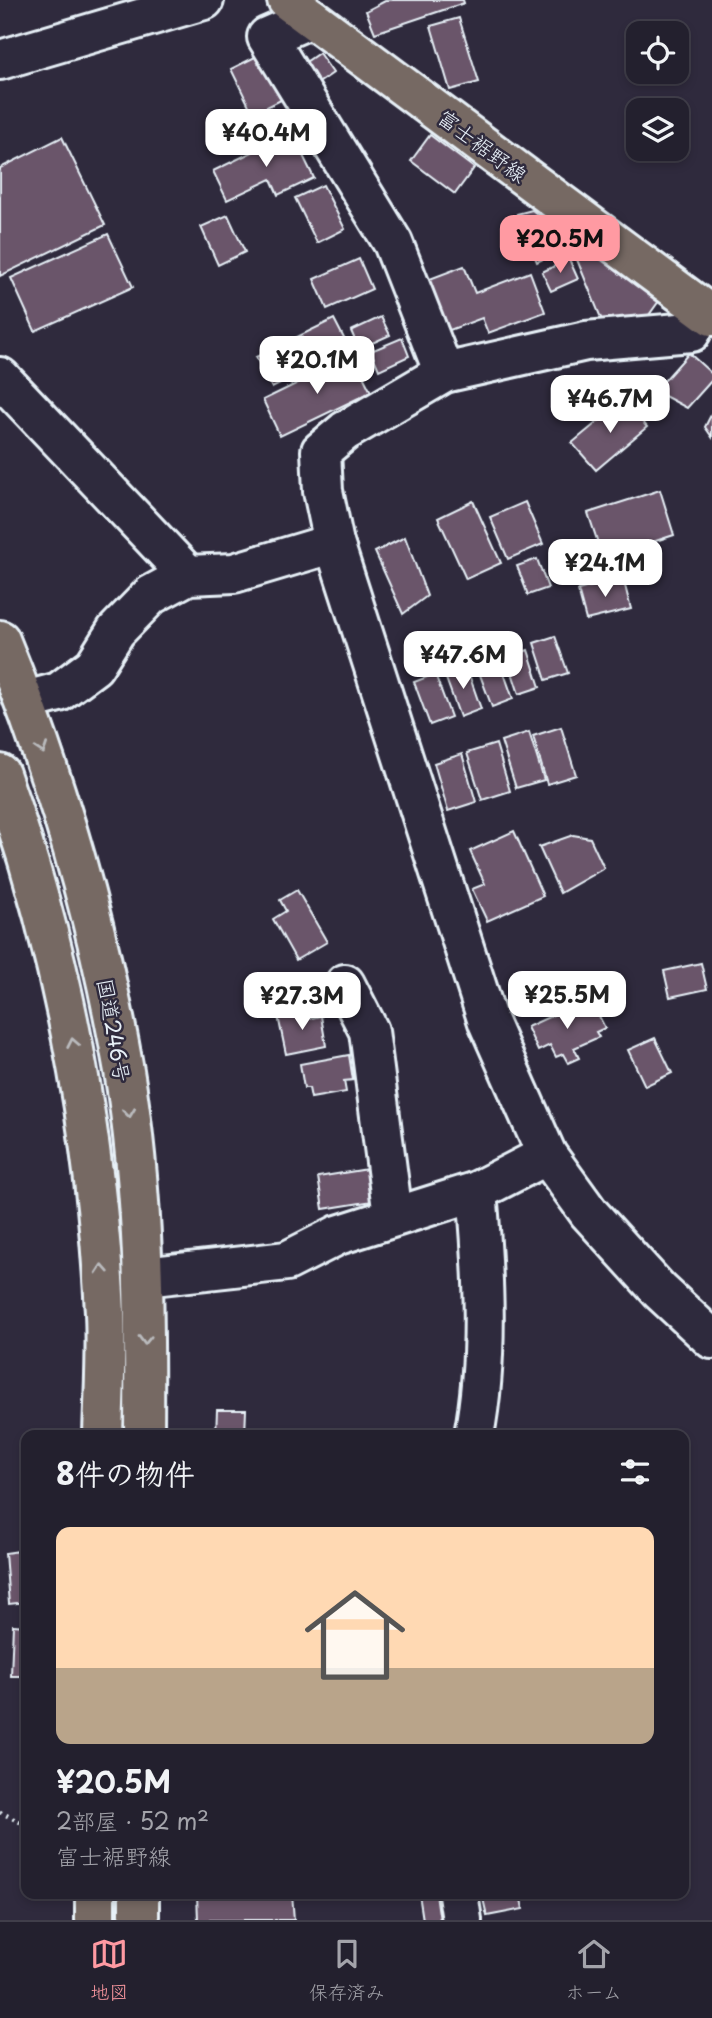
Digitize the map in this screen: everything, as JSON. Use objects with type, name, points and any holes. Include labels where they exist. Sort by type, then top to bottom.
[{"type":"main road","name":"富士裾野線","points":[[299,9],[708,313]]},
{"type":"main road","name":"国道246号","points":[[0,640],[25,701],[72,843],[102,963],[124,1073],[144,1277],[144,1430]]},
{"type":"main road","name":"国道246号","points":[[0,774],[32,866],[61,981],[83,1093],[97,1205],[105,1316],[103,1430]]},
{"type":"main road","points":[[95,1899],[95,1920]]},
{"type":"main road","points":[[138,1920],[139,1899]]},
{"type":"street","points":[[0,60],[204,0]]},
{"type":"street","points":[[299,9],[267,37],[393,243],[444,373]]},
{"type":"street","points":[[708,313],[691,332],[586,341],[444,373],[345,431],[321,451],[323,491],[334,543],[488,1022],[547,1155],[598,1223],[660,1291],[712,1339]]},
{"type":"street","points":[[0,377],[188,575]]},
{"type":"street","points":[[25,701],[59,692],[94,666],[116,631],[151,595],[188,575],[234,573],[334,543]]},
{"type":"street","points":[[345,984],[369,1031],[393,1216]]},
{"type":"street","points":[[144,1277],[286,1261],[338,1234],[477,1191],[547,1155]]},
{"type":"street","points":[[475,1430],[482,1359],[481,1237],[477,1191]]},
{"type":"street","points":[[459,1899],[462,1920]]},
{"type":"path","points":[[0,1812],[21,1822]]},
{"type":"building","points":[[387,0],[463,0],[464,3],[375,33],[366,11]]},
{"type":"building","points":[[459,18],[479,82],[450,90],[431,26]]},
{"type":"building","points":[[319,53],[333,73],[314,86],[300,66]]},
{"type":"building","points":[[259,55],[281,100],[253,114],[231,69]]},
{"type":"building","points":[[292,133],[314,178],[278,195],[271,179],[227,200],[213,171]]},
{"type":"building","points":[[430,135],[474,168],[455,194],[411,161]]},
{"type":"building","points":[[62,137],[105,225],[0,276],[0,168]]},
{"type":"building","points":[[323,185],[345,229],[317,243],[295,198]]},
{"type":"building","points":[[532,210],[558,231],[566,248],[537,262],[517,214]]},
{"type":"building","points":[[228,215],[245,252],[218,265],[201,227]]},
{"type":"building","points":[[108,234],[133,287],[35,331],[11,278]]},
{"type":"building","points":[[582,244],[659,301],[646,319],[603,323],[573,250]]},
{"type":"building","points":[[359,259],[372,289],[327,309],[314,279]]},
{"type":"building","points":[[569,259],[578,279],[551,291],[542,272]]},
{"type":"building","points":[[464,266],[475,293],[530,272],[545,312],[488,333],[482,318],[447,331],[427,280]]},
{"type":"building","points":[[381,317],[390,335],[359,349],[351,331]]},
{"type":"building","points":[[334,319],[350,350],[272,388],[256,357]]},
{"type":"building","points":[[402,338],[409,356],[379,370],[371,351]]},
{"type":"building","points":[[689,353],[712,374],[712,380],[687,408],[655,391]]},
{"type":"building","points":[[353,356],[371,392],[280,436],[263,400]]},
{"type":"building","points":[[624,400],[647,427],[596,470],[572,443]]},
{"type":"building","points":[[712,413],[712,437],[705,427]]},
{"type":"building","points":[[660,490],[674,535],[603,558],[588,513]]},
{"type":"building","points":[[473,501],[501,563],[466,579],[438,518]]},
{"type":"building","points":[[525,502],[543,544],[508,559],[490,517]]},
{"type":"building","points":[[405,537],[427,596],[403,614],[375,552]]},
{"type":"building","points":[[537,559],[548,588],[528,595],[517,566]]},
{"type":"building","points":[[623,578],[631,609],[586,620],[578,590]]},
{"type":"building","points":[[555,636],[568,673],[546,680],[534,643]]},
{"type":"building","points":[[528,650],[540,687],[519,694],[507,657]]},
{"type":"building","points":[[498,656],[513,699],[492,707],[476,664]]},
{"type":"building","points":[[466,666],[481,709],[460,717],[444,673]]},
{"type":"building","points":[[435,674],[451,717],[430,725],[414,682]]},
{"type":"building","points":[[561,727],[576,775],[547,784],[533,736]]},
{"type":"building","points":[[529,732],[544,780],[516,788],[501,741]]},
{"type":"building","points":[[496,744],[510,791],[482,800],[467,753]]},
{"type":"building","points":[[462,754],[476,802],[448,811],[434,763]]},
{"type":"building","points":[[514,831],[543,896],[487,921],[472,889],[485,884],[470,851]]},
{"type":"building","points":[[573,835],[590,838],[604,868],[560,893],[539,847]]},
{"type":"building","points":[[297,890],[327,942],[296,960],[273,919],[286,911],[280,900]]},
{"type":"building","points":[[701,963],[707,989],[670,997],[664,971]]},
{"type":"building","points":[[586,1000],[591,1012],[596,1010],[605,1028],[596,1032],[599,1037],[574,1048],[579,1058],[568,1063],[563,1054],[556,1057],[550,1045],[538,1051],[527,1027]]},
{"type":"building","points":[[310,1010],[311,1018],[321,1016],[326,1046],[286,1054],[278,1016]]},
{"type":"building","points":[[655,1038],[672,1073],[645,1086],[628,1050]]},
{"type":"building","points":[[349,1055],[353,1080],[344,1081],[346,1092],[311,1098],[309,1088],[304,1088],[300,1064]]},
{"type":"building","points":[[368,1169],[373,1201],[323,1209],[318,1177]]},
{"type":"building","points":[[217,1410],[246,1410],[245,1430],[216,1430]]},
{"type":"building","points":[[21,1551],[21,1603],[9,1604],[5,1553]]},
{"type":"building","points":[[13,1625],[21,1626],[21,1676],[11,1676]]},
{"type":"building","points":[[197,1899],[292,1899],[294,1920],[198,1920]]},
{"type":"building","points":[[420,1899],[437,1899],[440,1920],[423,1920]]},
{"type":"building","points":[[483,1899],[521,1899],[523,1909],[487,1916]]}]
